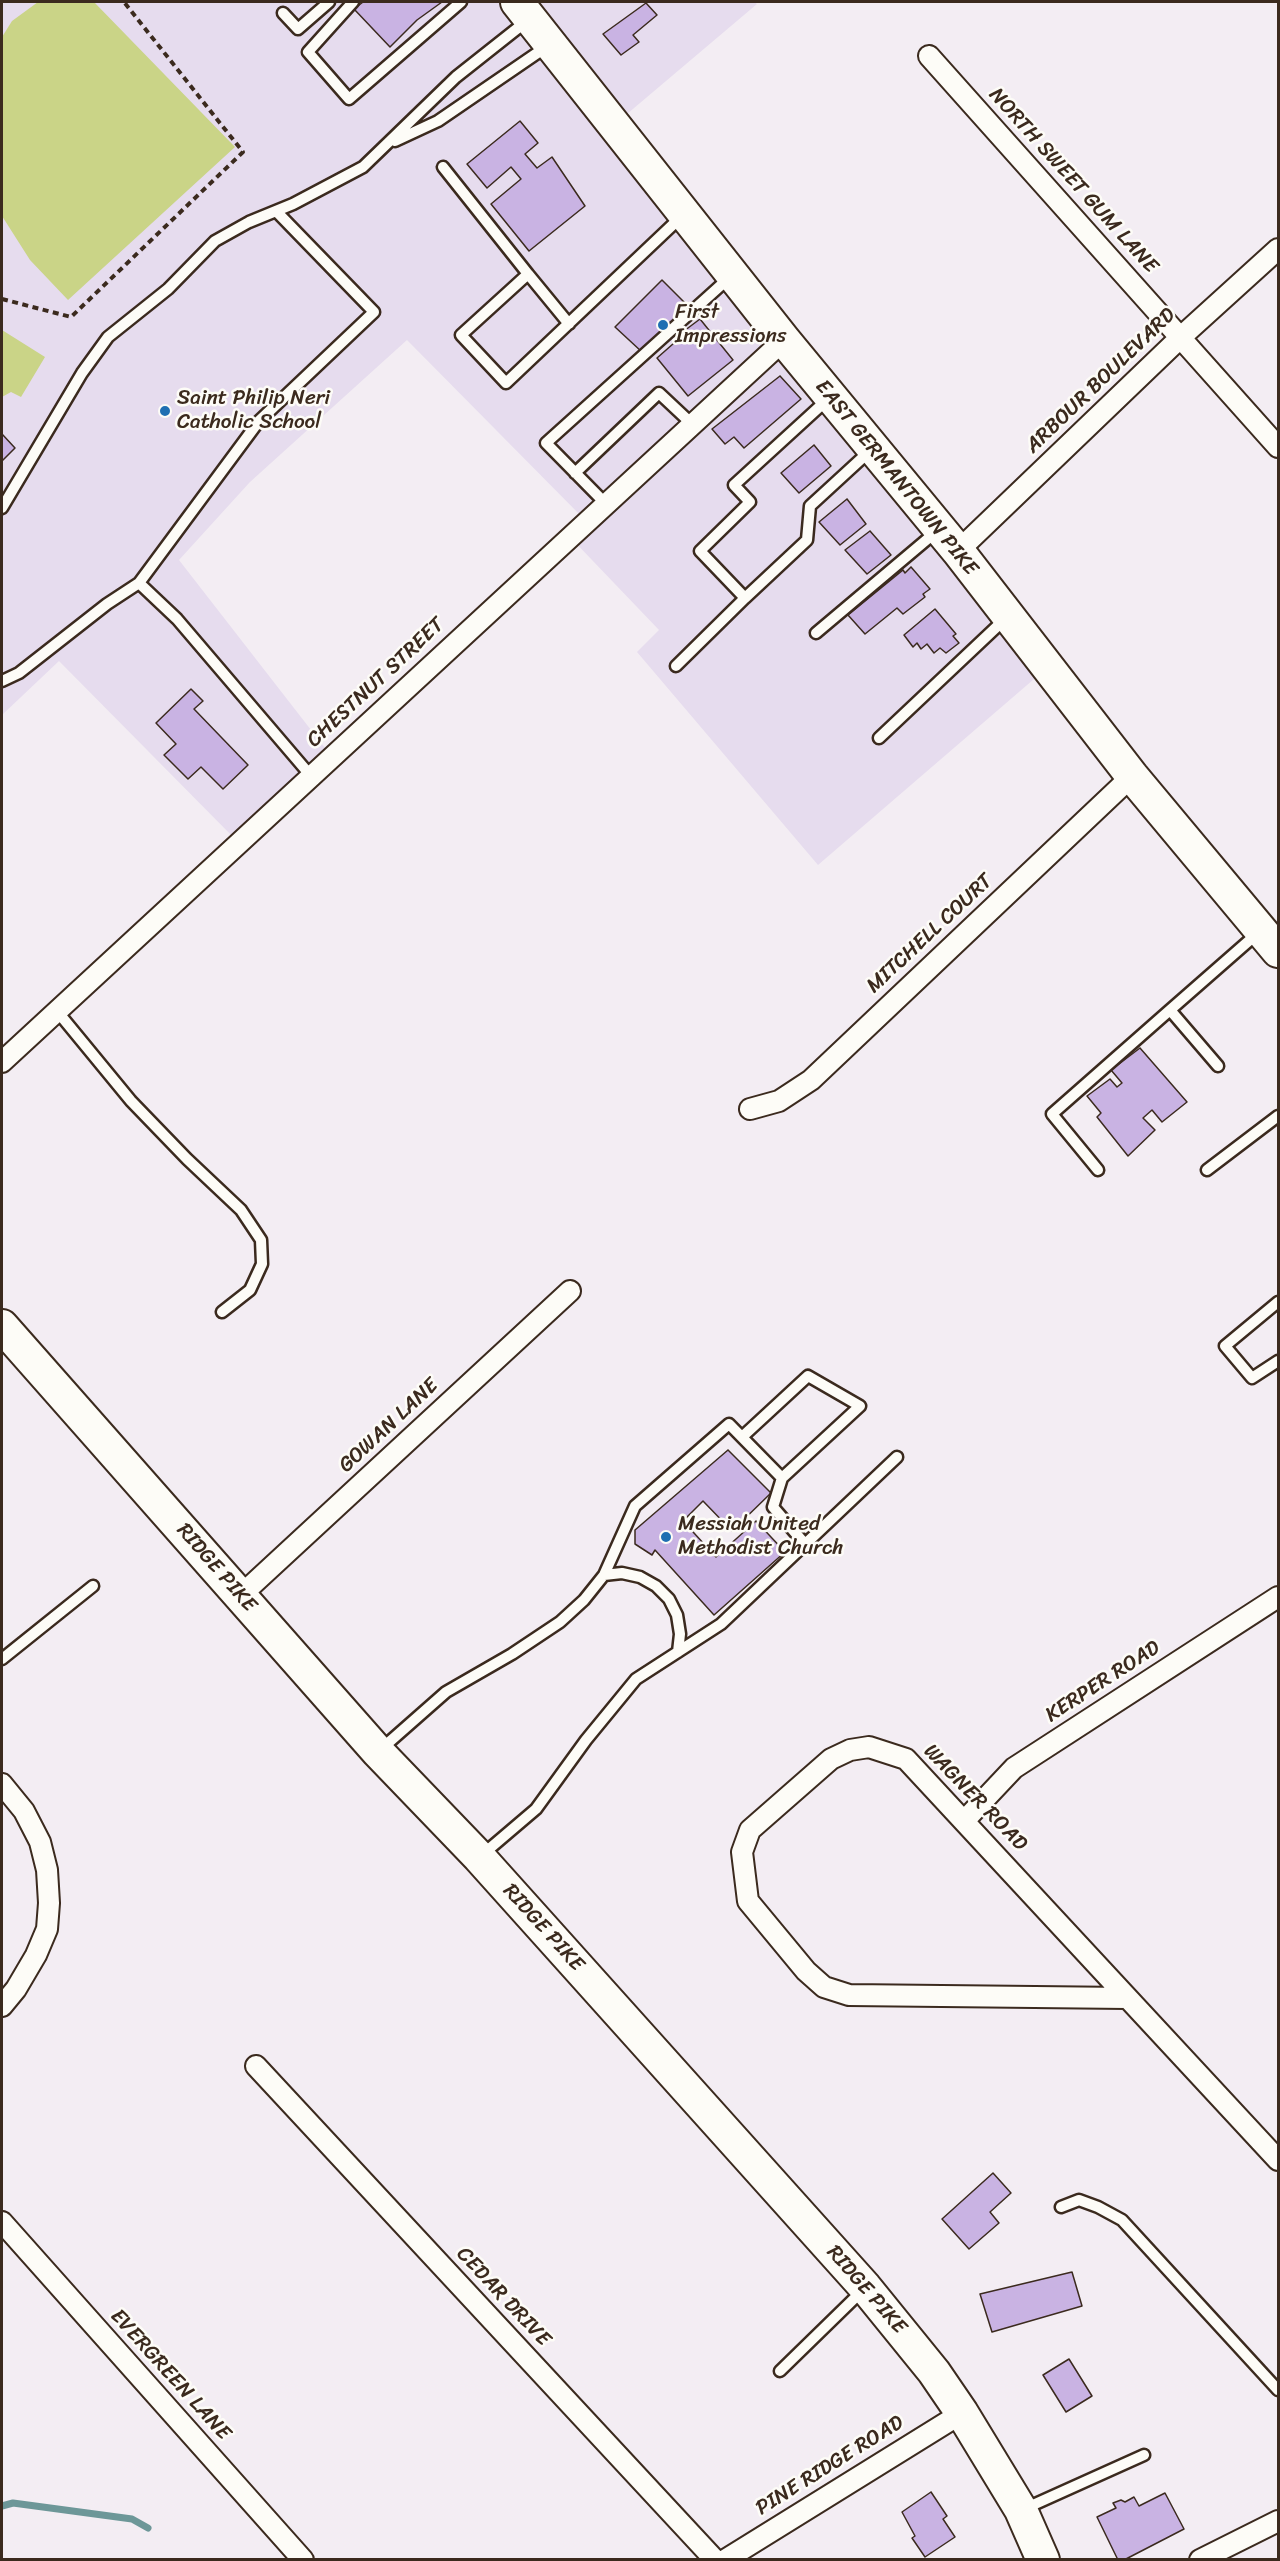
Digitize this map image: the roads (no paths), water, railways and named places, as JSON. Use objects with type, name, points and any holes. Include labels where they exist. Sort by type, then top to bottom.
[{"type":"main road","name":"EAST GERMANTOWN PIKE","points":[[524,10],[784,340],[949,540],[1132,776],[1270,940]]},
{"type":"main road","name":"RIDGE PIKE","points":[[5,1337],[378,1752],[479,1857],[865,2287],[934,2372],[962,2413],[1021,2510],[1043,2559]]},
{"type":"street","name":"NORTH SWEET GUM LANE","points":[[929,56],[1278,447]]},
{"type":"street","name":"ARBOUR BOULEVARD","points":[[949,540],[1278,249]]},
{"type":"street","name":"CHESTNUT STREET","points":[[2,1062],[784,340]]},
{"type":"street","name":"MITCHELL COURT","points":[[750,1109],[779,1101],[811,1080],[1132,776]]},
{"type":"street","name":"GOWAN LANE","points":[[240,1596],[570,1292]]},
{"type":"street","name":"KERPER ROAD","points":[[965,1820],[1014,1768],[1278,1598]]},
{"type":"street","name":"WAGNER ROAD","points":[[1127,1998],[849,1995],[824,1987],[806,1971],[748,1901],[742,1852],[750,1830],[831,1759],[850,1750],[869,1747],[906,1759],[1278,2160]]},
{"type":"street","points":[[2,1784],[24,1811],[40,1842],[47,1870],[49,1903],[47,1929],[36,1955],[16,1989],[2,2006]]},
{"type":"street","name":"CEDAR DRIVE","points":[[256,2066],[715,2559]]},
{"type":"street","name":"EVERGREEN LANE","points":[[2,2222],[303,2559]]},
{"type":"street","name":"PINE RIDGE ROAD","points":[[724,2559],[962,2413]]},
{"type":"street","points":[[1200,2559],[1278,2521]]},
{"type":"lane","points":[[283,13],[298,29],[329,2]]},
{"type":"lane","points":[[353,2],[308,52],[349,99],[461,2]]},
{"type":"lane","points":[[2,508],[82,373],[108,337],[168,289],[215,241],[363,167],[524,10]]},
{"type":"lane","points":[[386,145],[438,121],[550,44]]},
{"type":"lane","points":[[443,167],[569,324]]},
{"type":"lane","points":[[2,681],[20,673],[107,604],[139,583],[259,421],[291,388],[327,359],[374,312],[276,211]]},
{"type":"lane","points":[[528,274],[461,334],[506,383],[684,214]]},
{"type":"lane","points":[[606,504],[546,443],[732,275]]},
{"type":"lane","points":[[575,473],[659,393],[692,424]]},
{"type":"lane","points":[[745,598],[700,551],[750,502],[734,485],[831,397]]},
{"type":"lane","points":[[676,666],[807,540],[810,506],[873,448]]},
{"type":"lane","points":[[816,633],[949,540]]},
{"type":"lane","points":[[139,583],[177,619],[311,776]]},
{"type":"lane","points":[[879,738],[1007,617]]},
{"type":"lane","points":[[1098,1170],[1052,1114],[1170,1010],[1270,940]]},
{"type":"lane","points":[[1170,1010],[1218,1066]]},
{"type":"lane","points":[[57,1011],[131,1101],[241,1210],[261,1240],[262,1264],[250,1290],[222,1312]]},
{"type":"lane","points":[[1207,1170],[1278,1116]]},
{"type":"lane","points":[[1278,1302],[1226,1346],[1252,1378],[1278,1361]]},
{"type":"lane","points":[[741,1437],[808,1376],[861,1406],[782,1478],[773,1507],[805,1544]]},
{"type":"lane","points":[[378,1752],[446,1692],[512,1654],[560,1622],[584,1600],[603,1575],[634,1506],[729,1424],[782,1478]]},
{"type":"lane","points":[[479,1857],[536,1809],[586,1740],[636,1679],[721,1624],[897,1457]]},
{"type":"lane","points":[[603,1575],[622,1573],[640,1577],[656,1586],[669,1599],[677,1616],[680,1634],[678,1652]]},
{"type":"lane","points":[[2,1659],[93,1586]]},
{"type":"lane","points":[[1061,2207],[1078,2200],[1098,2207],[1122,2220],[1278,2390]]},
{"type":"lane","points":[[780,2371],[865,2287]]},
{"type":"lane","points":[[1021,2510],[1144,2455]]},
{"type":"waterway","points":[[2,2506],[13,2503],[132,2519],[148,2528]]},
{"type":"place","name":"First Impressions","points":[[663,325]]},
{"type":"place","name":"Saint Philip Neri Catholic School","points":[[165,411]]},
{"type":"place","name":"Messiah United Methodist Church","points":[[666,1537]]}]
